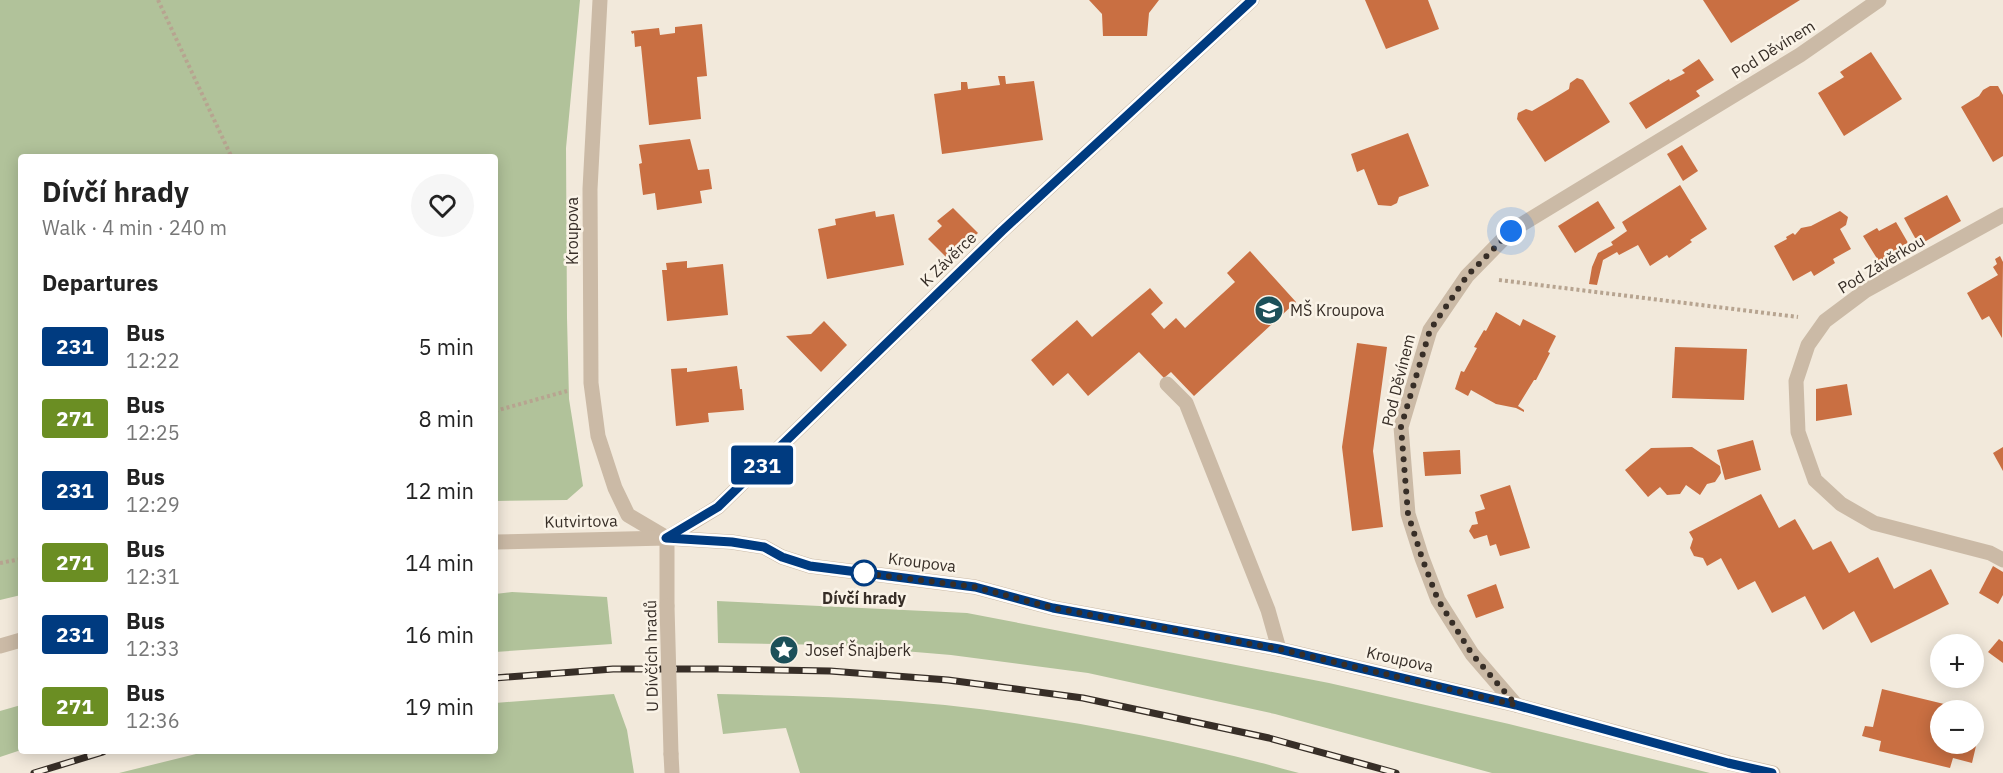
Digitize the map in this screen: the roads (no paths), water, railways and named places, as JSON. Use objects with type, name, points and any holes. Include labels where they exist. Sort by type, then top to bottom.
[{"type":"street","name":"Kroupova","points":[[600,0],[590,189],[591,383],[598,436],[615,488],[628,515],[666,538],[732,542],[764,547],[782,557],[810,566],[975,587],[1053,608],[1279,649],[1516,705]]},
{"type":"street","name":"K Závěrce","points":[[666,538],[718,507],[1002,231],[1252,0]]},
{"type":"street","name":"Pod Děvínem","points":[[1516,705],[1472,654],[1438,600],[1408,514],[1401,427],[1430,330],[1467,276],[1511,231],[1800,55],[1879,0]]},
{"type":"street","name":"Pod Závěrkou","points":[[2003,215],[1865,291],[1826,321],[1808,345],[1797,381],[1798,432],[1815,480],[1841,504],[1874,523],[1990,553],[2003,560]]},
{"type":"street","points":[[1167,384],[1186,403],[1268,610],[1279,649]]},
{"type":"street","name":"Kutvirtova","points":[[498,542],[666,538]]},
{"type":"street","name":"U Dívčích hradů","points":[[666,538],[672,773]]},
{"type":"street","points":[[0,646],[18,641]]},
{"type":"street","points":[[1516,705],[1728,763],[1773,773]]},
{"type":"railway","points":[[498,678],[613,669],[718,669],[830,671],[948,680],[1083,698],[1269,738],[1396,773]]},
{"type":"railway","points":[[34,773],[96,754]]},
{"type":"place","name":"MŠ Kroupova","points":[[1269,310]]},
{"type":"place","name":"Dívčí hrady","points":[[864,573]]},
{"type":"place","name":"Josef Šnajberk","points":[[784,650]]}]
